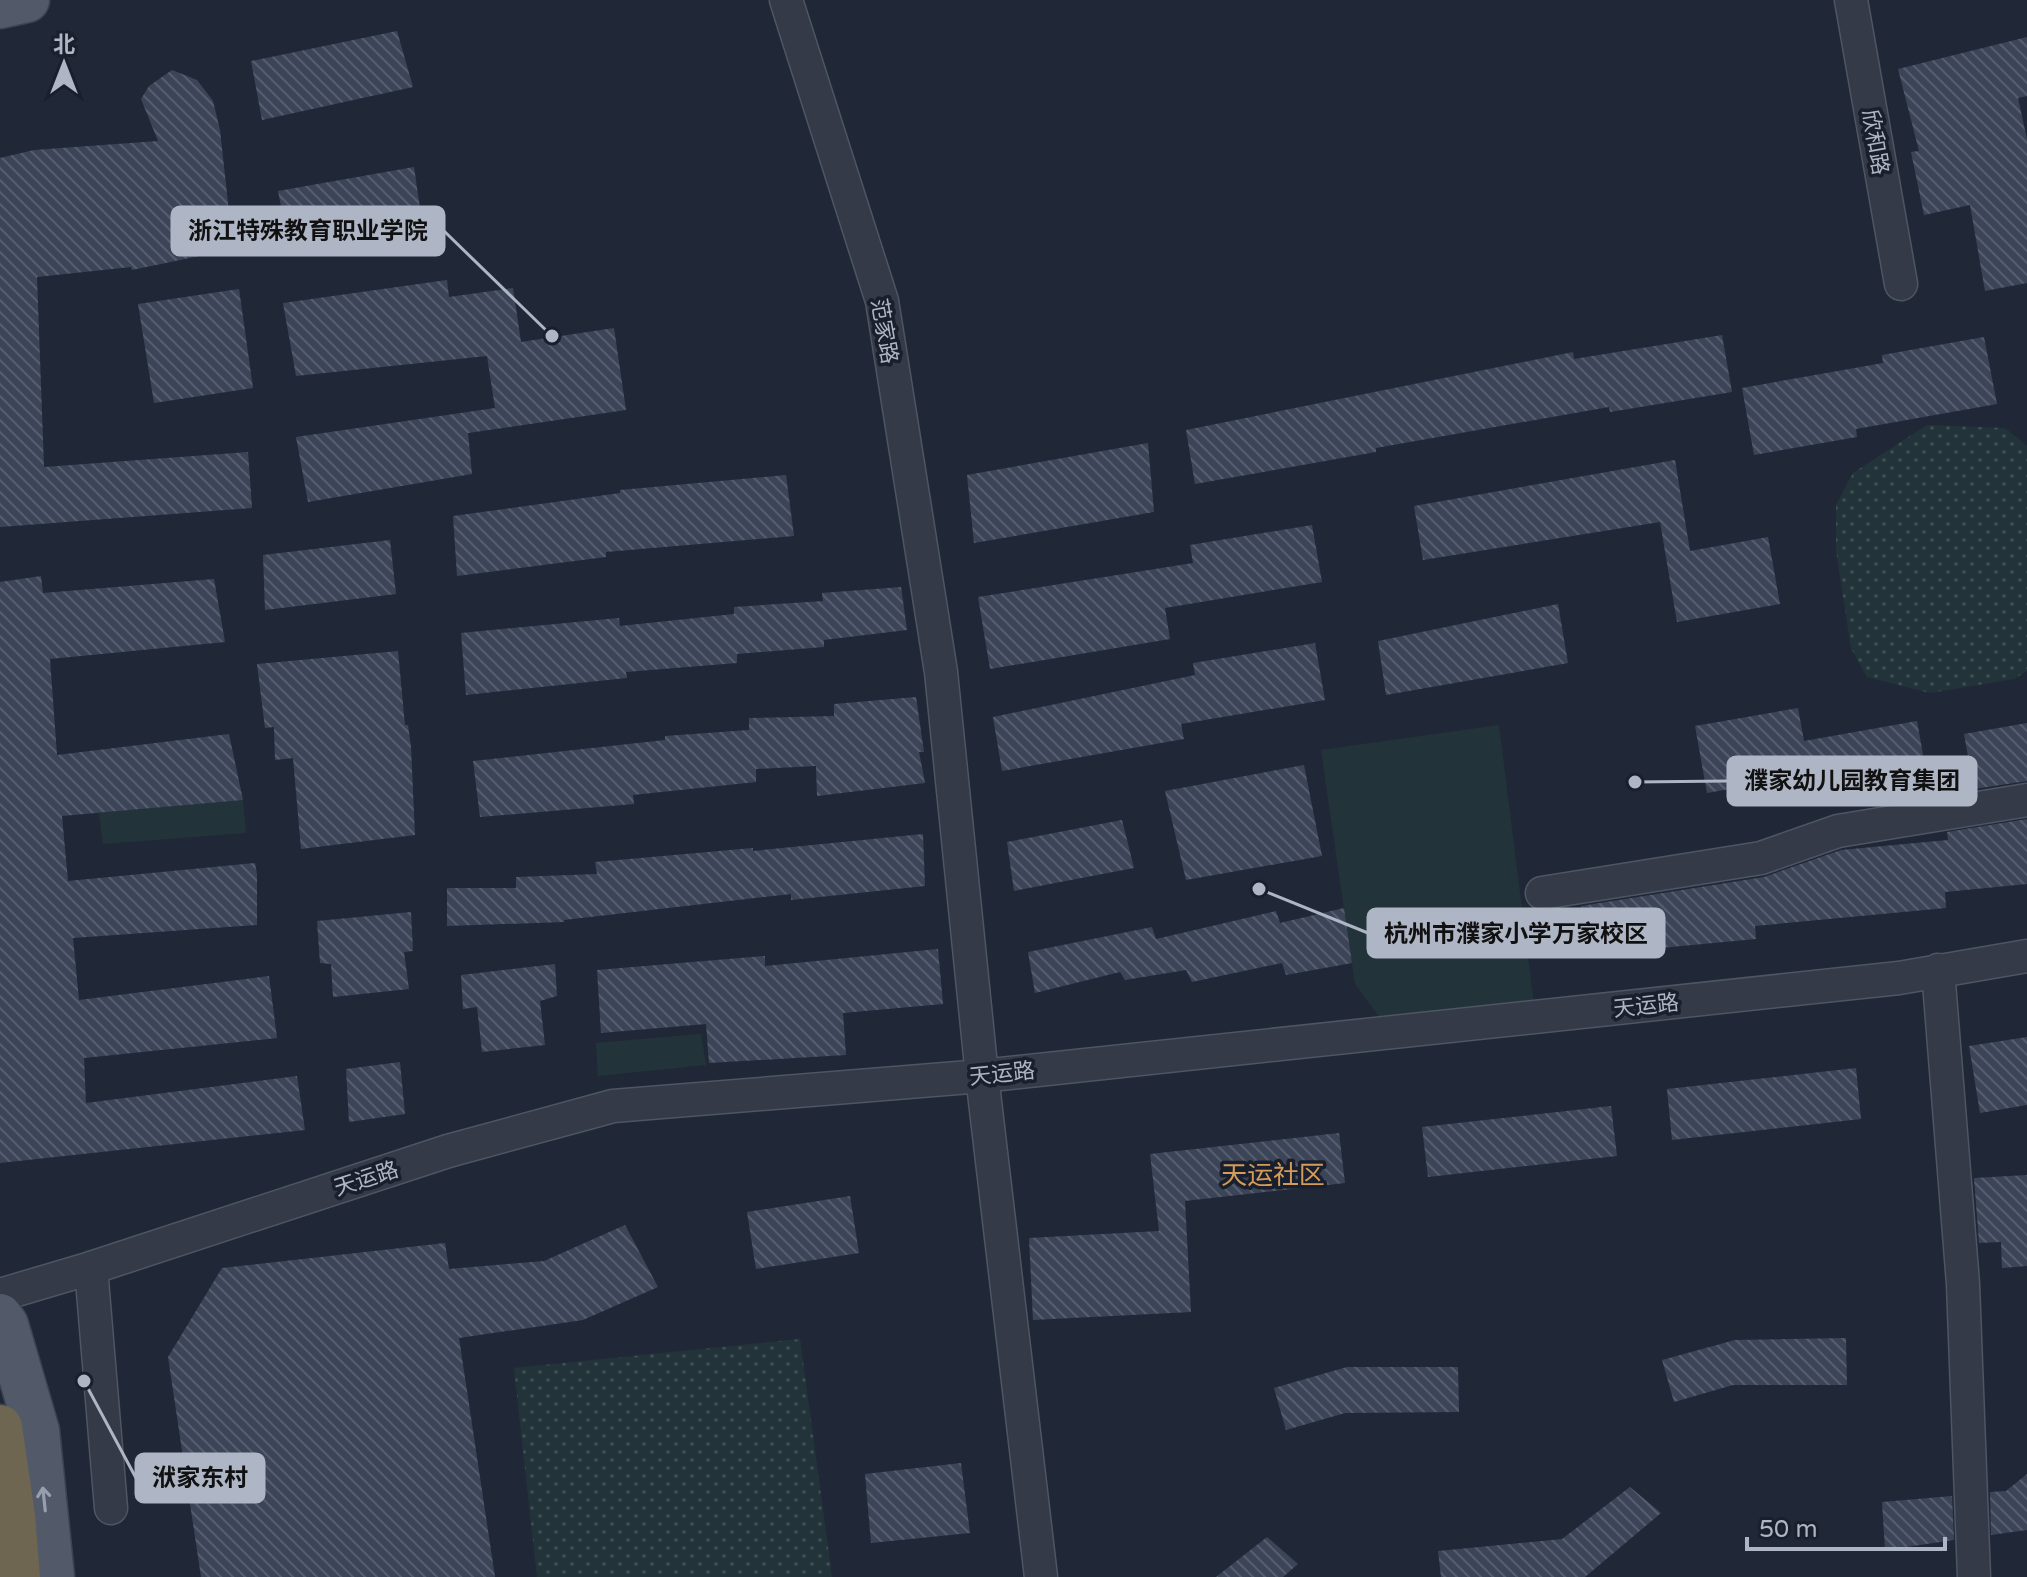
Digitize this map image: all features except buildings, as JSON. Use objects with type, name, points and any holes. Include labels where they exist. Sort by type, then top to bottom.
[{"type":"highway","points":[[0,1427],[18,1577]]},
{"type":"main road","points":[[0,6],[27,0]]},
{"type":"main road","points":[[0,1316],[6,1325],[37,1431],[52,1577]]},
{"type":"street","name":"范家路","points":[[786,0],[882,301],[941,672],[982,1076],[1041,1577]]},
{"type":"street","name":"欣和路","points":[[1851,0],[1901,284]]},
{"type":"street","points":[[1542,893],[1761,858],[1838,831],[2027,800]]},
{"type":"street","name":"天运路","points":[[0,1295],[448,1151],[613,1106],[982,1076],[1899,978],[2027,956]]},
{"type":"street","points":[[1938,970],[1963,1284],[1974,1577]]},
{"type":"street","points":[[91,1268],[111,1508]]},
{"type":"shaded area","points":[[1927,425],[2005,428],[2027,446],[2027,671],[2014,679],[1930,693],[1867,677],[1851,648],[1836,550],[1836,505],[1853,473]]},
{"type":"shaded area","points":[[1499,725],[1534,1005],[1381,1019],[1355,984],[1321,750]]},
{"type":"shaded area","points":[[243,800],[246,833],[103,844],[99,813]]},
{"type":"shaded area","points":[[701,1034],[706,1065],[598,1076],[596,1043]]},
{"type":"shaded area","points":[[800,1339],[832,1577],[537,1577],[514,1368]]},
{"type":"place","name":"浙江特殊教育职业学院","points":[[552,336]]},
{"type":"place","name":"濮家幼儿园教育集团","points":[[1635,782]]},
{"type":"place","name":"杭州市濮家小学万家校区","points":[[1259,889]]},
{"type":"place","name":"洑家东村","points":[[84,1381]]},
{"type":"district","name":"天运社区","points":[[1273,1175]]}]
